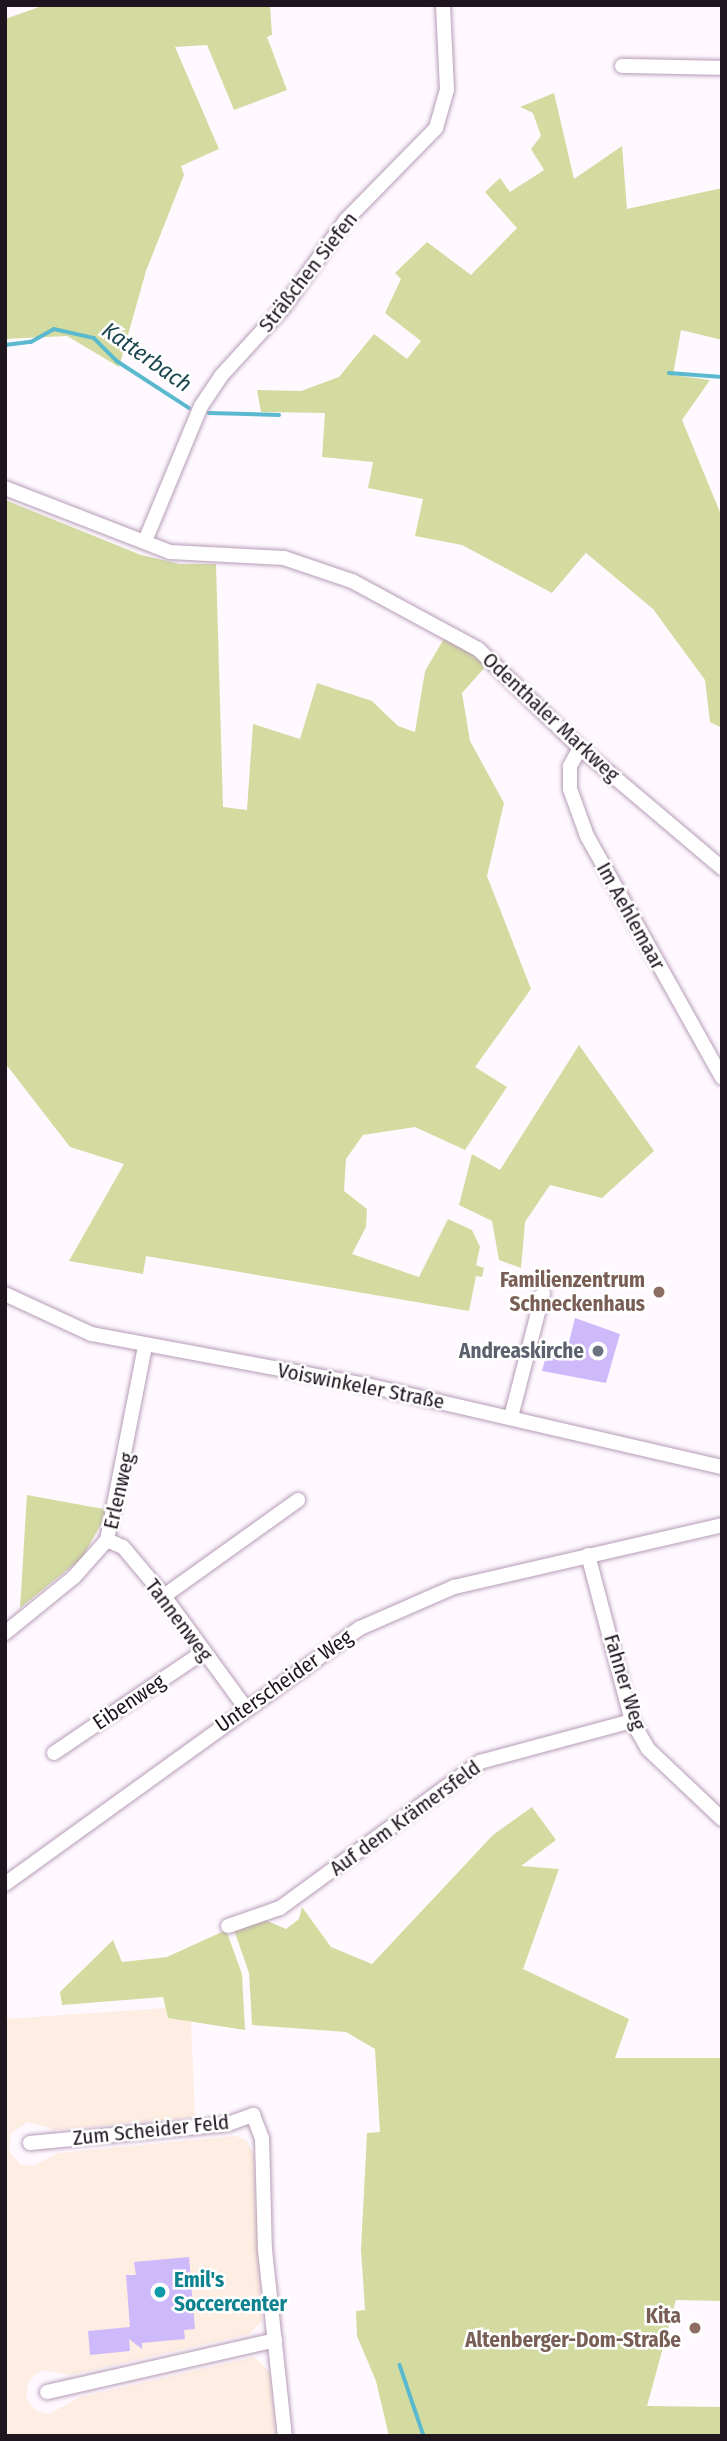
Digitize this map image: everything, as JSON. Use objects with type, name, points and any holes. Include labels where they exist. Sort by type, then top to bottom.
[{"type":"street","name":"Sträßchen Siefen","points":[[145,541],[215,385],[283,308],[346,220],[436,128],[447,90],[443,5]]},
{"type":"street","points":[[622,66],[722,68]]},
{"type":"street","name":"Odenthaler Markweg","points":[[5,488],[145,541],[191,555],[285,558],[352,581],[478,649],[580,748],[722,868]]},
{"type":"street","name":"Im Aehlemaar","points":[[580,748],[569,766],[570,789],[587,836],[722,1078]]},
{"type":"street","points":[[511,1417],[542,1293]]},
{"type":"street","name":"Voiswinkeler Straße","points":[[5,1294],[67,1326],[145,1346],[366,1385],[722,1468]]},
{"type":"street","name":"Erlenweg","points":[[5,1633],[74,1577],[107,1540],[145,1346]]},
{"type":"street","points":[[164,1596],[298,1500]]},
{"type":"street","name":"Unterscheider Weg","points":[[5,1884],[320,1652],[394,1611],[454,1587],[722,1525]]},
{"type":"street","name":"Tannenweg","points":[[107,1540],[122,1547],[164,1596],[245,1707]]},
{"type":"street","name":"Fahner Weg","points":[[588,1555],[632,1721],[648,1749],[722,1819]]},
{"type":"street","name":"Eibenweg","points":[[54,1753],[203,1652]]},
{"type":"street","name":"Auf dem Krämersfeld","points":[[228,1926],[280,1908],[480,1762],[632,1721]]},
{"type":"street","name":"Zum Scheider Feld","points":[[30,2143],[228,2124],[253,2115],[262,2138],[265,2250],[285,2436]]},
{"type":"street","points":[[47,2392],[275,2340]]},
{"type":"shaded area","points":[[166,2008],[168,2018],[191,2021],[195,2117],[55,2130],[28,2122],[11,2133],[9,2151],[20,2164],[33,2166],[58,2153],[236,2136],[246,2140],[254,2155],[262,2321],[249,2334],[71,2375],[43,2370],[29,2380],[26,2397],[36,2411],[49,2414],[80,2397],[254,2357],[270,2372],[276,2436],[5,2436],[5,2019]]},
{"type":"green space","points":[[45,5],[270,5],[272,35],[267,37],[287,90],[234,110],[207,45],[175,47],[219,149],[181,166],[184,175],[146,271],[119,367],[67,336],[5,339],[5,19]]},
{"type":"green space","points":[[554,93],[574,179],[622,146],[627,209],[722,188],[722,340],[681,330],[673,375],[710,380],[682,420],[722,517],[722,728],[710,722],[705,680],[653,609],[586,553],[589,549],[552,593],[462,545],[415,536],[423,499],[368,488],[373,462],[322,457],[325,413],[261,412],[257,390],[301,391],[339,377],[374,334],[407,359],[421,341],[385,313],[401,279],[395,273],[427,242],[471,275],[517,228],[485,192],[500,178],[510,192],[544,170],[531,149],[541,136],[533,113],[520,107]]},
{"type":"green space","points":[[5,500],[141,555],[180,564],[216,564],[223,807],[247,810],[253,724],[300,739],[317,683],[372,701],[398,726],[415,732],[425,671],[445,637],[487,665],[462,693],[470,741],[504,803],[487,876],[531,989],[475,1067],[507,1087],[465,1150],[415,1127],[363,1135],[346,1159],[344,1191],[367,1209],[366,1227],[352,1254],[419,1277],[448,1219],[472,1230],[480,1247],[476,1265],[484,1268],[482,1277],[476,1276],[469,1311],[146,1256],[143,1274],[69,1261],[124,1164],[70,1147],[5,1063]]},
{"type":"green space","points":[[579,1045],[654,1151],[602,1198],[550,1185],[525,1222],[521,1268],[499,1260],[492,1221],[459,1205],[472,1154],[500,1170]]},
{"type":"green space","points":[[27,1495],[109,1510],[82,1558],[20,1608]]},
{"type":"green space","points":[[532,1807],[556,1840],[521,1866],[559,1869],[523,1969],[629,2019],[615,2058],[722,2058],[722,2301],[676,2300],[647,2406],[722,2407],[722,2436],[389,2436],[376,2381],[357,2336],[356,2311],[365,2310],[361,2249],[367,2133],[380,2132],[375,2049],[346,2032],[252,2025],[249,1973],[233,1927],[263,1919],[286,1929],[299,1919],[302,1907],[331,1947],[372,1964],[493,1835]]},
{"type":"green space","points":[[226,1930],[242,1974],[245,2030],[168,2018],[163,1997],[62,2005],[60,1992],[113,1940],[122,1962],[167,1957]]},
{"type":"building","name":"Andreaskirche","points":[[575,1318],[620,1334],[606,1383],[542,1371],[549,1345],[567,1350]]},
{"type":"building","name":"Emil's Soccercenter","points":[[189,2257],[195,2329],[184,2330],[185,2339],[142,2343],[142,2349],[129,2339],[130,2351],[90,2355],[88,2331],[130,2327],[126,2275],[136,2275],[134,2262]]},
{"type":"waterway","name":"Katterbach","points":[[5,345],[31,342],[54,329],[94,338],[117,361],[189,408]]},
{"type":"waterway","name":"Katterbach","points":[[669,373],[722,377]]},
{"type":"waterway","name":"Katterbach","points":[[209,413],[279,415]]},
{"type":"waterway","points":[[400,2365],[424,2436]]},
{"type":"place","name":"Familienzentrum Schneckenhaus","points":[[659,1292]]},
{"type":"place","name":"Andreaskirche","points":[[598,1351]]},
{"type":"place","name":"Emil's Soccercenter","points":[[160,2292]]},
{"type":"place","name":"Kita Altenberger-Dom-Straße","points":[[695,2328]]}]
